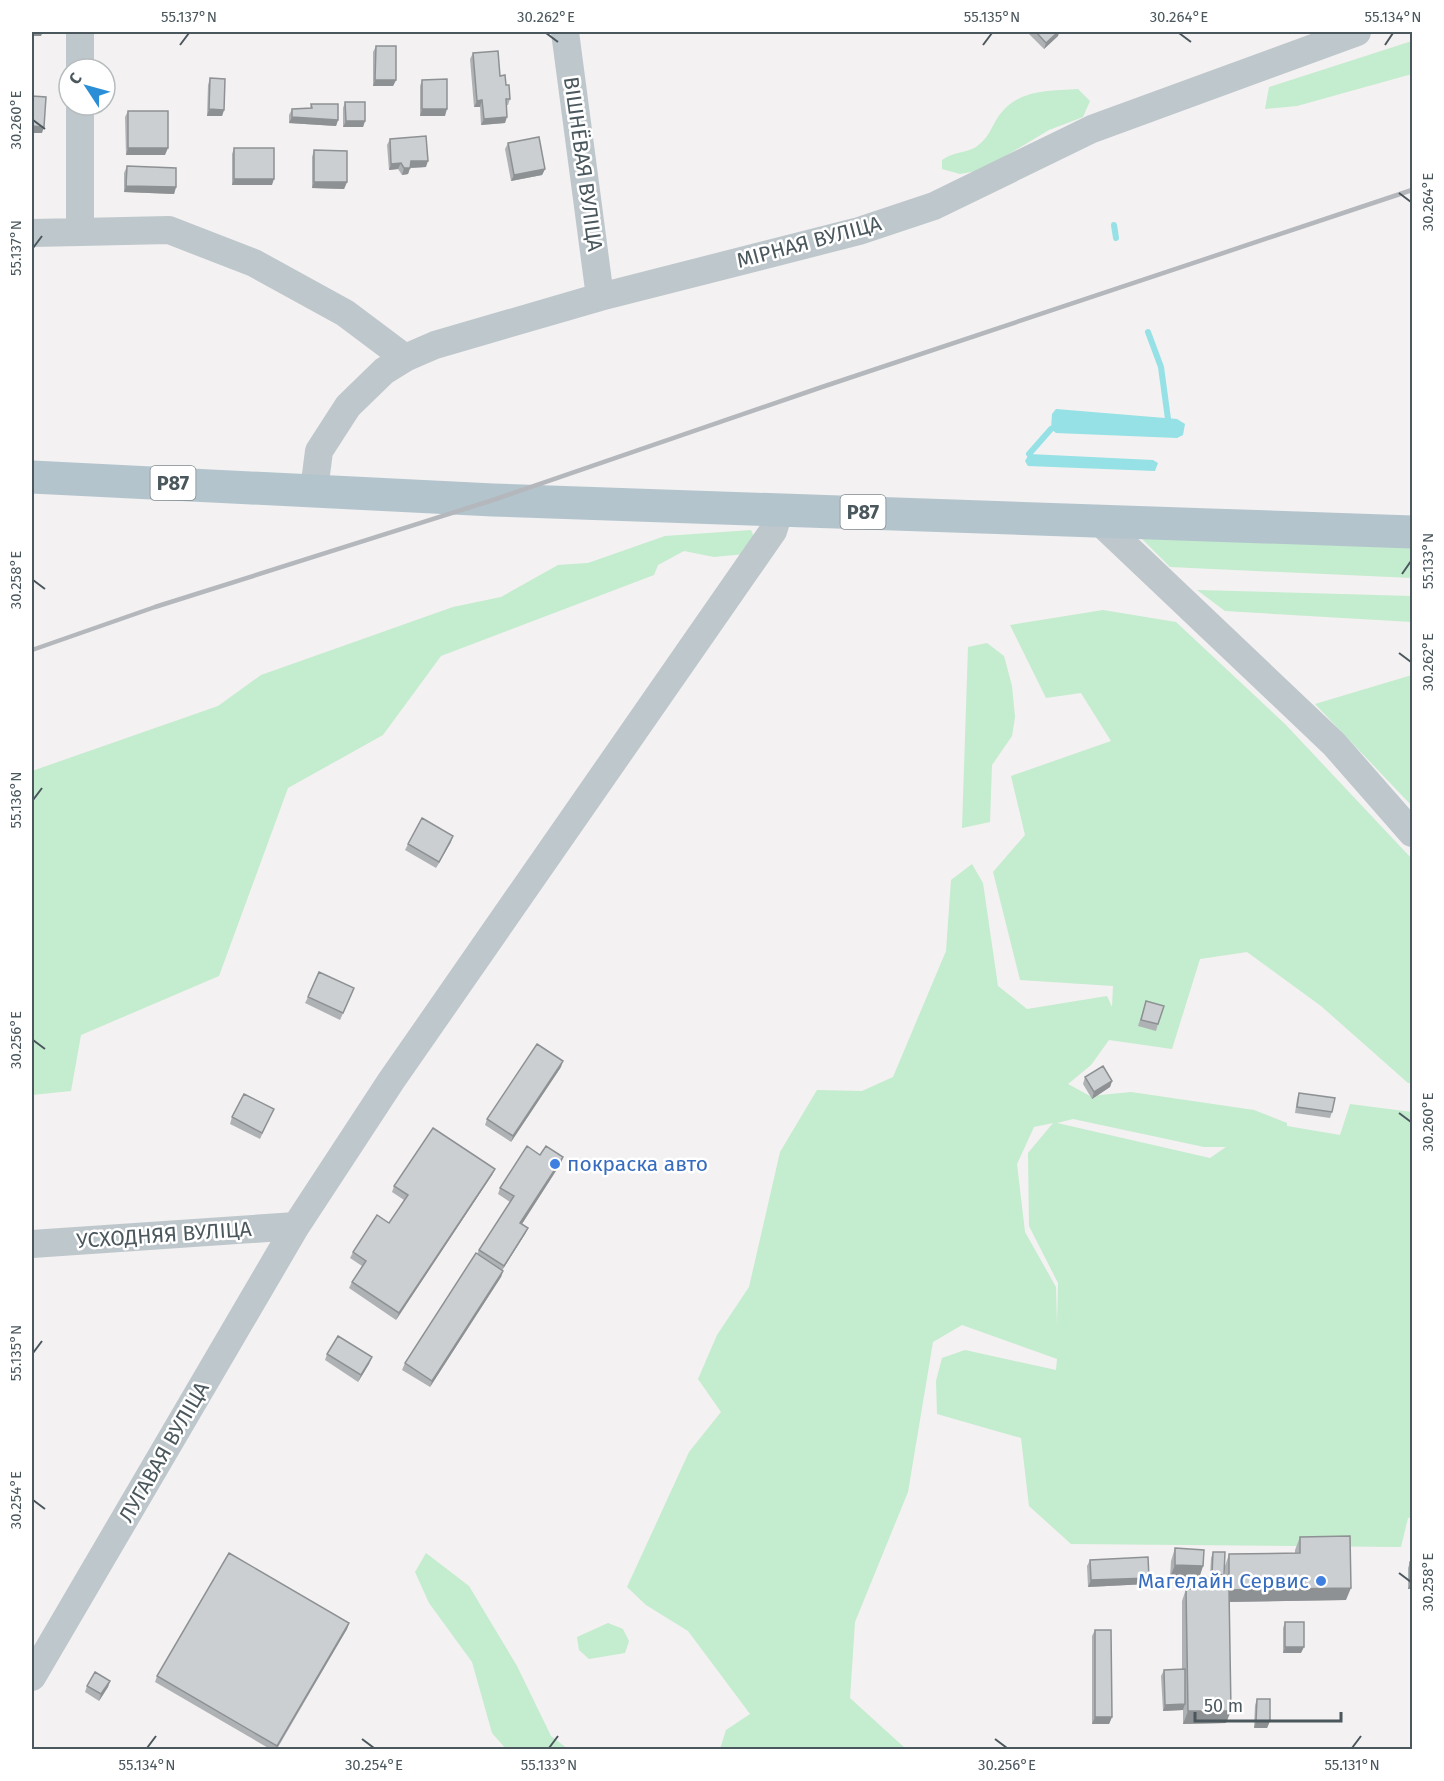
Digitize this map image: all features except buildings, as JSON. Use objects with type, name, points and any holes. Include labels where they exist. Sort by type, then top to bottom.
[{"type":"main road","name":"Р87","points":[[32,477],[494,500],[1413,532]]},
{"type":"street","points":[[80,32],[80,57]]},
{"type":"street","name":"ВІШНЁВАЯ ВУЛІЦА","points":[[565,32],[600,297]]},
{"type":"street","name":"МІРНАЯ ВУЛІЦА","points":[[314,490],[319,451],[348,406],[384,371],[405,358],[435,345],[600,297],[859,231],[934,206],[1092,129],[1357,32]]},
{"type":"street","points":[[80,117],[80,232]]},
{"type":"street","points":[[32,233],[169,230],[254,263],[345,313],[405,358]]},
{"type":"street","name":"ЛУГАВАЯ ВУЛІЦА","points":[[32,1677],[296,1226],[390,1081],[773,531],[780,509]]},
{"type":"street","points":[[1099,521],[1334,744],[1413,832]]},
{"type":"street","name":"УСХОДНЯЯ ВУЛІЦА","points":[[32,1244],[296,1226]]},
{"type":"green space","points":[[1412,41],[1412,74],[1297,106],[1265,109],[1269,87]]},
{"type":"green space","points":[[1078,89],[1090,101],[1083,117],[1049,130],[982,170],[960,174],[942,169],[942,160],[946,157],[972,149],[980,144],[998,117],[1014,101],[1034,93]]},
{"type":"green space","points":[[751,530],[756,541],[745,554],[714,557],[684,551],[658,565],[654,575],[441,656],[383,735],[288,788],[219,976],[81,1035],[71,1091],[32,1095],[32,771],[218,706],[261,675],[453,607],[501,597],[558,565],[588,563],[665,536]]},
{"type":"green space","points":[[1133,530],[1412,540],[1412,578],[1170,567]]},
{"type":"green space","points":[[1197,590],[1412,596],[1412,622],[1225,611]]},
{"type":"green space","points":[[1103,610],[1176,622],[1285,724],[1412,859],[1412,1083],[1408,1083],[1321,1006],[1247,952],[1200,959],[1172,1049],[1109,1040],[1091,1065],[1068,1084],[1090,1096],[1131,1092],[1254,1110],[1287,1123],[1287,1126],[1340,1135],[1350,1104],[1412,1112],[1412,1517],[1408,1518],[1401,1547],[1071,1544],[1029,1506],[1021,1438],[937,1414],[936,1381],[942,1358],[965,1350],[1056,1370],[1057,1359],[962,1325],[933,1342],[908,1492],[855,1622],[850,1698],[906,1749],[720,1749],[726,1730],[750,1714],[688,1631],[646,1605],[627,1587],[689,1452],[721,1412],[698,1379],[717,1335],[749,1287],[780,1152],[817,1090],[862,1091],[893,1077],[946,951],[951,880],[972,864],[983,883],[998,986],[1027,1009],[1107,996],[1112,1007],[1113,986],[1020,980],[993,872],[1025,835],[1011,776],[1111,741],[1081,693],[1046,698],[1010,625]],"holes":[[[1073,1119],[1204,1147],[1226,1147],[1210,1158],[1057,1123]],[[1053,1123],[1028,1153],[1029,1226],[1058,1283],[1057,1326],[1056,1287],[1025,1232],[1017,1164],[1034,1127]]]},
{"type":"green space","points":[[987,643],[1004,656],[1012,686],[1015,717],[1012,736],[992,765],[990,822],[962,828],[968,647]]},
{"type":"green space","points":[[1412,675],[1412,806],[1315,704]]},
{"type":"green space","points":[[426,1553],[469,1586],[517,1666],[551,1736],[568,1749],[506,1749],[492,1733],[472,1662],[429,1603],[415,1572]]},
{"type":"green space","points":[[608,1623],[623,1629],[629,1641],[625,1653],[589,1659],[579,1650],[577,1637]]},
{"type":"water","points":[[1056,409],[1177,419],[1185,424],[1183,435],[1177,438],[1056,433],[1051,429],[1052,414]]},
{"type":"water","points":[[1029,454],[1153,460],[1158,463],[1155,471],[1028,466],[1025,461]]},
{"type":"waterway","points":[[1114,225],[1116,238]]},
{"type":"waterway","points":[[1148,332],[1161,367],[1168,419]]},
{"type":"waterway","points":[[1029,454],[1051,429]]},
{"type":"railway","points":[[32,650],[155,607],[493,500],[822,387],[1412,190]]},
{"type":"place","name":"покраска авто","points":[[555,1164]]},
{"type":"place","name":"Магелайн Сервис","points":[[1321,1581]]}]
